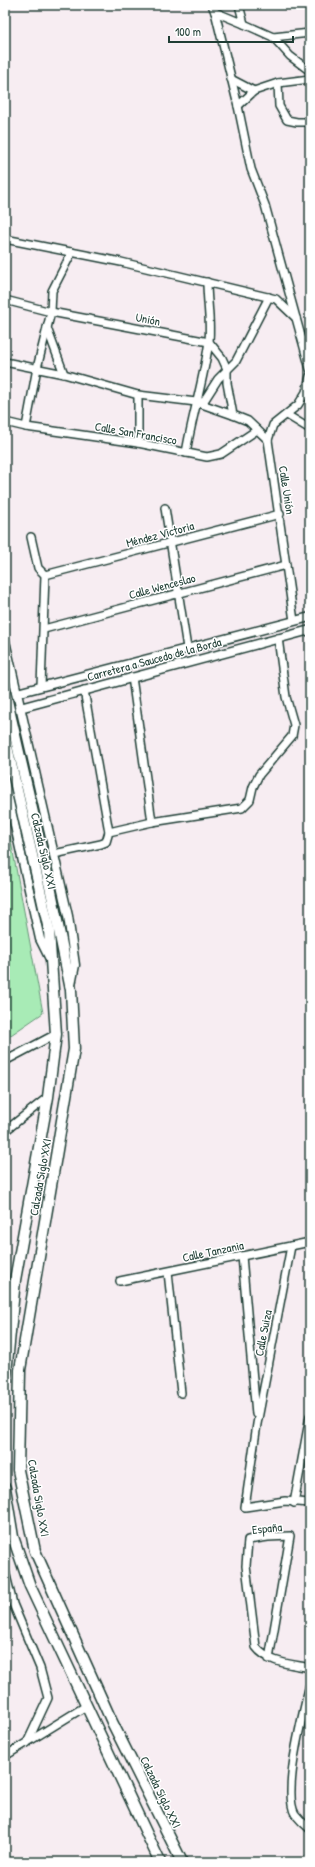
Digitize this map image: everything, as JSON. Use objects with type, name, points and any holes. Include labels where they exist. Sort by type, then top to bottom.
[{"type":"main road","points":[[5,692],[8,714]]},
{"type":"main road","name":"Calzada Siglo XXI","points":[[8,714],[51,891],[71,990],[74,1049],[20,1370],[18,1470],[35,1551],[112,1722],[182,1862]]},
{"type":"main road","name":"Calzada Siglo XXI","points":[[5,738],[49,930],[56,1034],[48,1097],[15,1280],[5,1384]]},
{"type":"main road","points":[[5,1488],[6,1502],[13,1537],[30,1586],[160,1862]]},
{"type":"street","points":[[212,5],[238,106],[251,169],[265,205],[310,370]]},
{"type":"street","points":[[239,5],[244,24]]},
{"type":"street","points":[[215,12],[274,37],[290,56],[310,70]]},
{"type":"street","points":[[274,37],[310,33]]},
{"type":"street","points":[[231,79],[254,90]]},
{"type":"street","points":[[238,106],[254,90],[278,83],[310,79]]},
{"type":"street","points":[[278,83],[279,106],[287,120],[310,122]]},
{"type":"street","points":[[5,239],[135,265],[269,297],[276,299],[296,318]]},
{"type":"street","points":[[26,427],[37,368],[51,312],[52,291],[72,252]]},
{"type":"street","points":[[186,453],[199,404],[209,342],[210,318],[207,299],[207,282]]},
{"type":"street","points":[[199,404],[227,369],[236,361],[269,297]]},
{"type":"street","name":"Unión","points":[[5,300],[51,312],[209,342]]},
{"type":"street","points":[[47,328],[64,374]]},
{"type":"street","points":[[209,342],[222,358],[227,369],[227,383],[233,414]]},
{"type":"street","points":[[5,362],[64,374],[138,395],[199,404],[233,414],[248,421],[268,440],[273,425],[298,405],[306,392],[310,376]]},
{"type":"street","points":[[138,395],[138,443]]},
{"type":"street","points":[[287,414],[310,429]]},
{"type":"street","name":"Calle San Francisco","points":[[5,422],[26,427],[138,443],[207,458],[221,454],[257,430]]},
{"type":"street","name":"Calle Unión","points":[[268,440],[280,514],[294,621]]},
{"type":"street","points":[[165,508],[187,648]]},
{"type":"street","name":"Méndez Victoria","points":[[45,575],[280,514]]},
{"type":"street","points":[[31,536],[38,568],[45,575],[41,686]]},
{"type":"street","name":"Calle Wenceslao","points":[[44,629],[286,565]]},
{"type":"street","name":"Carretera a Saucedo de la Borda","points":[[5,696],[310,617]]},
{"type":"street","name":"Carretera a Saucedo de la Borda","points":[[8,714],[20,706],[310,630]]},
{"type":"street","points":[[109,832],[152,822],[242,808],[247,803],[259,775],[292,736],[294,725],[286,697],[278,638]]},
{"type":"street","name":"Calzada Siglo XXI","points":[[5,641],[72,937],[74,965],[71,990]]},
{"type":"street","points":[[5,672],[10,664]]},
{"type":"street","points":[[132,677],[152,822]]},
{"type":"street","points":[[54,854],[106,842],[109,832],[84,690]]},
{"type":"street","points":[[5,747],[21,745],[30,749]]},
{"type":"street","points":[[5,783],[40,939],[50,957]]},
{"type":"street","points":[[5,1062],[56,1034]]},
{"type":"street","points":[[5,1131],[48,1097]]},
{"type":"street","name":"Calle Tanzania","points":[[120,1281],[310,1242]]},
{"type":"street","name":"Calle Suiza","points":[[291,1246],[257,1424],[245,1507],[285,1501],[294,1503]]},
{"type":"street","name":"Calle Suiza","points":[[242,1256],[257,1424]]},
{"type":"street","points":[[168,1272],[181,1393]]},
{"type":"street","points":[[310,1416],[294,1503],[310,1503]]},
{"type":"street","name":"España","points":[[290,1536],[273,1636],[269,1659],[260,1653],[256,1647],[246,1566],[248,1540],[290,1536]]},
{"type":"street","points":[[5,1571],[13,1604],[40,1668],[48,1698],[27,1743]]},
{"type":"street","points":[[269,1659],[310,1668]]},
{"type":"street","points":[[310,1684],[297,1743],[291,1793],[295,1813],[310,1829]]},
{"type":"street","points":[[5,1756],[86,1706]]},
{"type":"green space","points":[[10,836],[43,1013],[5,1039],[5,839]]}]
